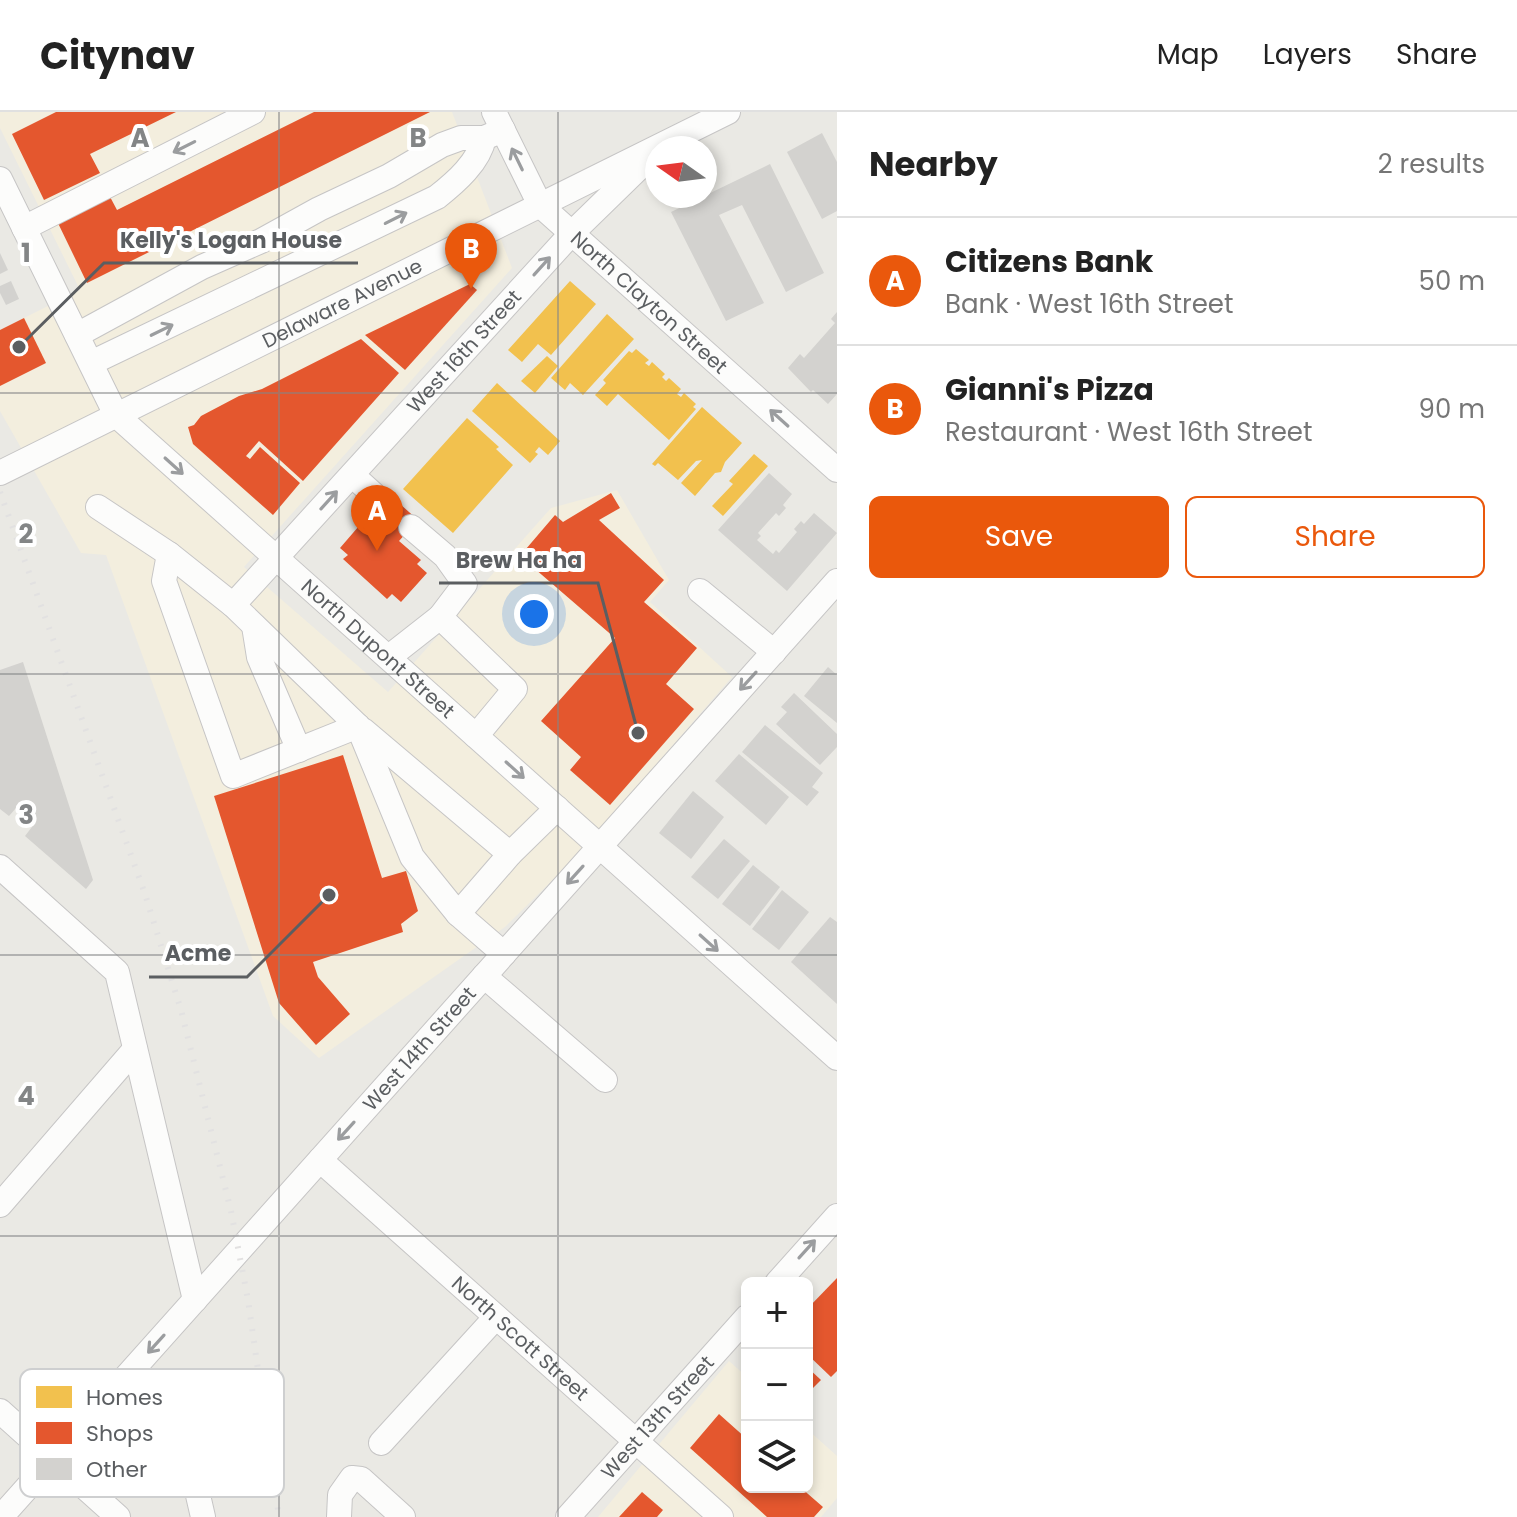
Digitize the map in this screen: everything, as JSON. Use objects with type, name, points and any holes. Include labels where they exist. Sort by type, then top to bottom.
[{"type":"street","points":[[24,228],[253,112]]},
{"type":"street","name":"Delaware Avenue","points":[[682,136],[728,112]]},
{"type":"street","points":[[77,335],[202,267],[261,241],[389,176],[442,145],[494,127]]},
{"type":"street","points":[[91,363],[437,197],[455,183],[481,150],[494,127]]},
{"type":"street","name":"North Clayton Street","points":[[494,127],[540,205],[837,470]]},
{"type":"street","name":"Delaware Avenue","points":[[0,473],[645,155]]},
{"type":"street","name":"West 16th Street","points":[[233,605],[571,234],[645,162]]},
{"type":"street","name":"North Dupont Street","points":[[0,179],[116,415],[837,1058]]},
{"type":"street","points":[[352,475],[384,504]]},
{"type":"street","points":[[98,507],[169,554],[233,605],[358,726],[510,854]]},
{"type":"street","points":[[389,657],[440,617],[465,584],[445,556],[411,527]]},
{"type":"street","points":[[169,554],[164,581],[233,776],[358,726]]},
{"type":"street","name":"West 14th Street","points":[[134,1369],[837,581]]},
{"type":"street","points":[[700,591],[774,652]]},
{"type":"street","points":[[440,617],[515,689],[476,736]]},
{"type":"street","points":[[254,626],[259,657],[299,750]]},
{"type":"street","points":[[358,726],[412,857],[458,914],[504,954]]},
{"type":"street","points":[[458,914],[510,854],[557,808]]},
{"type":"street","points":[[0,867],[117,972],[195,1300]]},
{"type":"street","points":[[484,976],[605,1080]]},
{"type":"street","points":[[0,1205],[135,1049]]},
{"type":"street","name":"North Scott Street","points":[[320,1160],[721,1517]]},
{"type":"street","points":[[782,1277],[837,1216]]},
{"type":"street","points":[[381,1443],[496,1317]]},
{"type":"street","name":"West 13th Street","points":[[568,1517],[741,1324]]},
{"type":"street","points":[[0,1411],[20,1429]]},
{"type":"street","points":[[339,1517],[340,1495],[352,1478],[361,1479],[403,1517]]},
{"type":"street","name":"West 14th Street","points":[[1,1517],[20,1496]]},
{"type":"street","points":[[96,1497],[118,1517]]},
{"type":"street","points":[[198,1497],[203,1517]]},
{"type":"shaded area","points":[[0,112],[452,112],[512,268],[244,567],[388,692],[551,508],[617,490],[669,580],[650,602],[732,677],[576,857],[505,927],[319,1058],[273,1016],[106,555],[81,553],[0,411],[0,330],[80,290],[0,128]]},
{"type":"shaded area","points":[[729,1361],[741,1372],[741,1493],[813,1493],[813,1434],[837,1456],[837,1498],[821,1517],[598,1517]]},
{"type":"building: Homes","points":[[570,281],[596,304],[551,355],[538,344],[522,362],[508,350]]},
{"type":"building: Homes","points":[[607,314],[634,339],[583,395],[570,383],[565,390],[551,378]]},
{"type":"building: Homes","points":[[636,349],[649,360],[645,363],[649,366],[652,362],[665,374],[662,377],[666,381],[669,378],[681,389],[677,394],[681,397],[684,393],[696,404],[693,407],[696,409],[669,440],[618,394],[607,406],[595,395],[606,383],[603,380],[629,351],[632,353]]},
{"type":"building: Homes","points":[[547,356],[558,366],[535,393],[521,381]]},
{"type":"building: Homes","points":[[497,383],[560,441],[548,455],[539,447],[535,452],[538,454],[530,463],[472,411]]},
{"type":"building: Homes","points":[[702,407],[742,443],[725,462],[721,472],[715,473],[695,496],[681,483],[702,460],[696,461],[678,480],[658,463],[655,466],[652,464]]},
{"type":"building: Homes","points":[[467,418],[499,447],[496,449],[513,465],[453,533],[403,489]]},
{"type":"building: Homes","points":[[754,454],[768,466],[723,516],[712,506],[733,484],[729,481]]},
{"type":"building: Shops","points":[[56,112],[176,112],[90,154],[100,173],[44,200],[12,134]]},
{"type":"building: Shops","points":[[314,112],[430,112],[87,283],[56,219],[108,193],[117,210]]},
{"type":"building: Shops","points":[[470,284],[477,290],[405,370],[365,335]]},
{"type":"building: Shops","points":[[24,318],[46,363],[0,386],[0,330]]},
{"type":"building: Shops","points":[[361,339],[399,373],[303,481],[259,441],[246,456],[250,459],[260,447],[300,483],[273,515],[193,444],[188,427],[201,416]]},
{"type":"building: Shops","points":[[611,493],[620,508],[599,520],[664,580],[644,602],[697,648],[666,684],[694,709],[610,805],[570,770],[581,757],[541,721],[615,638],[520,556],[555,515],[563,522]]},
{"type":"building: Shops","points":[[391,496],[418,520],[399,541],[421,560],[417,564],[427,573],[401,602],[392,594],[387,599],[343,559],[348,555],[340,548],[365,519],[368,522]]},
{"type":"building: Shops","points":[[343,755],[382,878],[406,871],[418,911],[401,924],[403,932],[313,962],[318,977],[350,1014],[316,1045],[279,1003],[214,796]]},
{"type":"building: Shops","points":[[837,1278],[837,1371],[831,1377],[813,1360],[813,1303]]},
{"type":"building: Shops","points":[[813,1373],[821,1380],[813,1388]]},
{"type":"building: Shops","points":[[719,1414],[741,1434],[741,1493],[807,1493],[823,1507],[814,1517],[767,1517],[690,1448]]},
{"type":"building: Shops","points":[[642,1492],[663,1510],[657,1517],[619,1517]]},
{"type":"building: Other","points":[[822,133],[837,162],[837,211],[822,219],[787,152]]},
{"type":"building: Other","points":[[770,164],[824,273],[786,292],[742,205],[719,215],[764,303],[726,321],[671,212],[679,208],[717,208],[717,190]]},
{"type":"building: Other","points":[[0,253],[8,270],[0,274]]},
{"type":"building: Other","points":[[11,281],[19,299],[6,305],[0,286]]},
{"type":"building: Other","points":[[837,312],[837,394],[828,404],[813,390],[811,392],[788,368],[800,354],[804,358],[835,323],[831,319]]},
{"type":"building: Other","points":[[769,473],[792,494],[783,505],[786,508],[779,516],[776,513],[758,533],[761,536],[757,540],[773,554],[776,550],[779,553],[797,532],[794,529],[801,521],[804,524],[814,513],[837,533],[787,591],[718,530]]},
{"type":"building: Other","points":[[23,662],[93,880],[86,889],[25,836],[35,823],[16,808],[9,816],[0,809],[0,670]]},
{"type":"building: Other","points":[[828,667],[837,675],[837,723],[804,696]]},
{"type":"building: Other","points":[[794,693],[837,734],[837,747],[820,765],[776,724],[787,712],[781,707]]},
{"type":"building: Other","points":[[765,725],[823,773],[812,787],[819,792],[807,806],[742,752]]},
{"type":"building: Other","points":[[739,754],[789,797],[766,825],[715,781]]},
{"type":"building: Other","points":[[693,791],[724,817],[691,859],[659,833]]},
{"type":"building: Other","points":[[724,839],[750,861],[718,899],[691,877]]},
{"type":"building: Other","points":[[753,865],[780,887],[750,926],[722,904]]},
{"type":"building: Other","points":[[782,890],[809,912],[779,950],[752,929]]},
{"type":"building: Other","points":[[830,917],[837,922],[837,1004],[791,962]]},
{"type":"railway","points":[[0,492],[145,894],[181,1010],[231,1211],[258,1369]]},
{"type":"railway","points":[[276,1497],[279,1517]]},
{"type":"place","name":"Gianni's Pizza","points":[[471,289]]},
{"type":"place","name":"Kelly's Logan House","points":[[19,347]]},
{"type":"place","name":"Citizens Bank","points":[[377,551]]},
{"type":"place","name":"Brew Ha ha","points":[[638,733]]},
{"type":"place","name":"Acme","points":[[329,895]]}]
